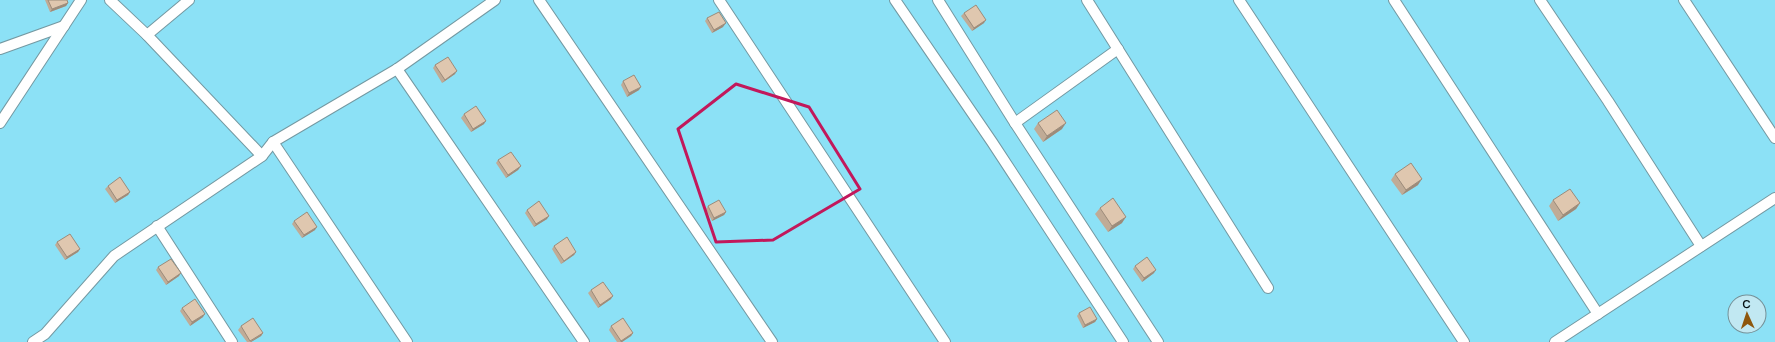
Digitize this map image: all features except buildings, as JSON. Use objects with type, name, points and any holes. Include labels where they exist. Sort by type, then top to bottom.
[{"type":"lane","points":[[0,123],[81,0]]},
{"type":"lane","points":[[110,0],[147,35],[262,156]]},
{"type":"lane","points":[[147,35],[189,0]]},
{"type":"lane","points":[[32,342],[48,338],[114,256],[156,226],[262,156],[273,142],[397,69],[495,0]]},
{"type":"lane","points":[[539,0],[772,342]]},
{"type":"lane","points":[[719,0],[945,342]]},
{"type":"lane","points":[[895,0],[992,142],[1123,342]]},
{"type":"lane","points":[[938,0],[1015,123],[1158,342]]},
{"type":"lane","points":[[1087,0],[1268,288]]},
{"type":"lane","points":[[1239,0],[1464,342]]},
{"type":"lane","points":[[1394,0],[1598,314]]},
{"type":"lane","points":[[1540,0],[1608,101],[1701,246]]},
{"type":"lane","points":[[1684,0],[1775,138]]},
{"type":"lane","points":[[0,49],[64,26]]},
{"type":"lane","points":[[1015,123],[1118,49]]},
{"type":"lane","points":[[397,69],[584,342]]},
{"type":"lane","points":[[273,142],[407,342]]},
{"type":"lane","points":[[1555,342],[1775,198]]},
{"type":"lane","points":[[156,226],[232,342]]},
{"type":"highlighted area","points":[[736,84],[809,107],[860,189],[773,240],[716,242],[678,129]]},
{"type":"shaded area","points":[[0,0],[1775,0],[1775,342],[0,342]]}]
